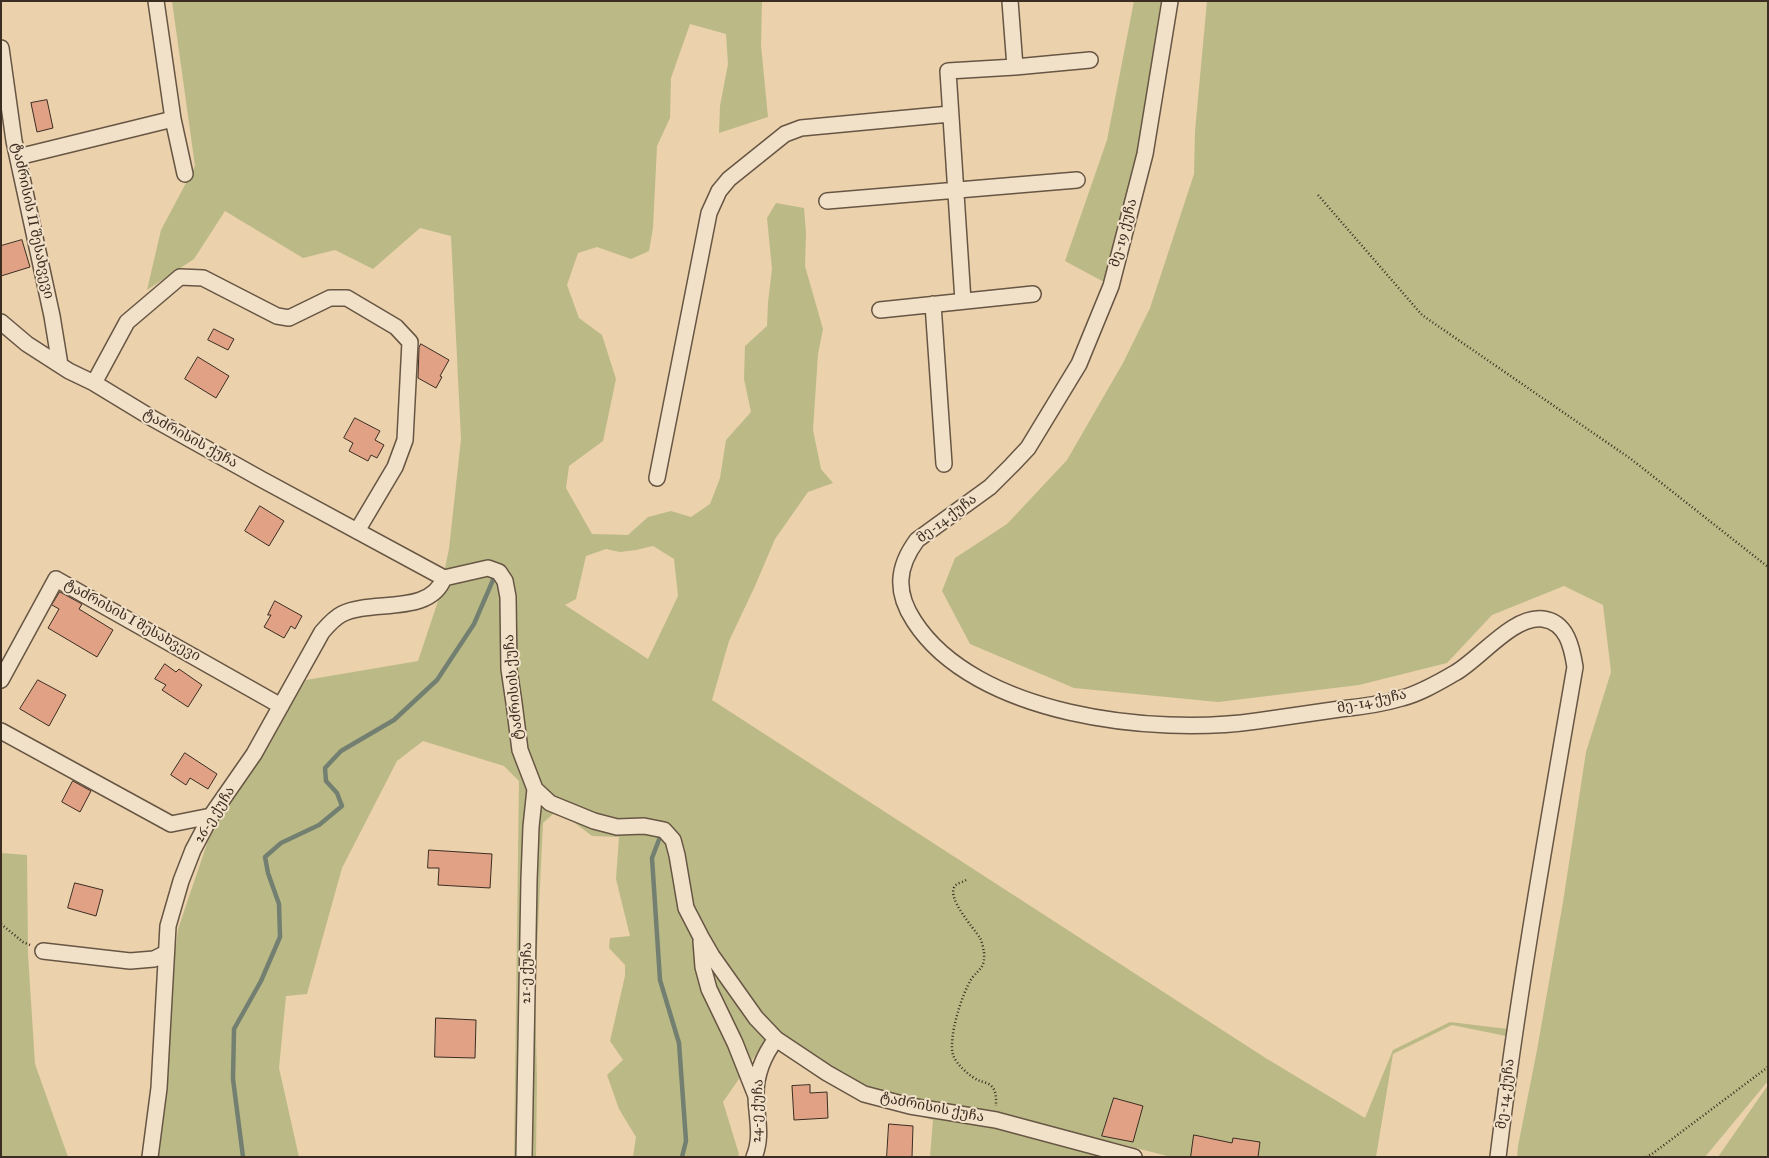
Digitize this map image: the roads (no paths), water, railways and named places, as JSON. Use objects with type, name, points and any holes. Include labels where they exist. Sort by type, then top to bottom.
[{"type":"street","points":[[156,1],[173,119],[186,174]]},
{"type":"street","points":[[1010,1],[1015,67]]},
{"type":"street","name":"მე-19 ქუჩა","points":[[1028,448],[1079,364],[1111,286],[1145,154],[1170,1]]},
{"type":"street","name":"ტაძრისის II შესახვევი","points":[[1,48],[18,157],[52,316],[60,365]]},
{"type":"street","points":[[963,301],[948,71],[1090,60]]},
{"type":"street","points":[[657,478],[709,213],[720,191],[730,179],[785,134],[801,128],[950,114]]},
{"type":"street","points":[[18,157],[173,119]]},
{"type":"street","points":[[827,201],[1078,180]]},
{"type":"street","points":[[94,383],[127,322],[180,277],[203,278],[277,316],[289,318],[330,298],[347,298],[396,327],[410,342],[405,440],[395,467],[357,531]]},
{"type":"street","points":[[880,310],[1033,294]]},
{"type":"street","points":[[933,304],[944,464]]},
{"type":"street","name":"ტაძრისის ქუჩა","points":[[1,322],[28,344],[60,365],[150,417],[444,578],[488,568],[499,572],[505,581],[508,597],[510,669],[520,750],[535,789],[550,803],[594,821],[618,827],[644,826],[664,830],[673,840],[686,908],[701,936],[712,956],[756,1018],[776,1039],[827,1073],[864,1094],[910,1106],[996,1120],[1114,1154],[1134,1157]]},
{"type":"street","name":"მე-14 ქუჩა","points":[[1028,448],[990,487],[917,540],[908,552],[901,571],[901,589],[907,610],[921,632],[942,654],[974,676],[1013,694],[1088,717],[1139,724],[1182,726],[1250,722],[1367,706],[1403,698],[1463,669],[1508,630],[1525,621],[1543,619],[1556,625],[1566,634],[1572,648],[1575,667],[1512,1048],[1498,1157]]},
{"type":"street","name":"ტაძრისის I შესახვევი","points":[[1,680],[56,578],[281,706]]},
{"type":"street","name":"26-ე ქუჩა","points":[[150,1157],[159,1088],[168,926],[181,881],[193,850],[211,816],[254,754],[322,632],[330,623],[341,614],[354,610],[418,601],[437,592],[444,578]]},
{"type":"street","points":[[1,731],[171,824],[211,816]]},
{"type":"street","name":"21-ე ქუჩა","points":[[524,1157],[529,880],[535,789]]},
{"type":"street","points":[[701,936],[703,967],[709,990],[735,1043],[756,1096]]},
{"type":"street","points":[[43,951],[130,961],[154,959],[166,953]]},
{"type":"street","name":"24-ე ქუჩა","points":[[754,1157],[757,1149],[759,1128],[756,1096],[757,1080],[770,1048],[776,1039]]},
{"type":"waterway","points":[[243,1157],[233,1079],[234,1029],[261,981],[280,937],[279,904],[268,873],[265,857],[281,843],[319,825],[342,806],[337,793],[326,781],[325,768],[341,751],[394,720],[437,680],[474,624],[493,580]]},
{"type":"waterway","points":[[660,837],[652,858],[660,980],[679,1043],[686,1141],[682,1157]]}]
